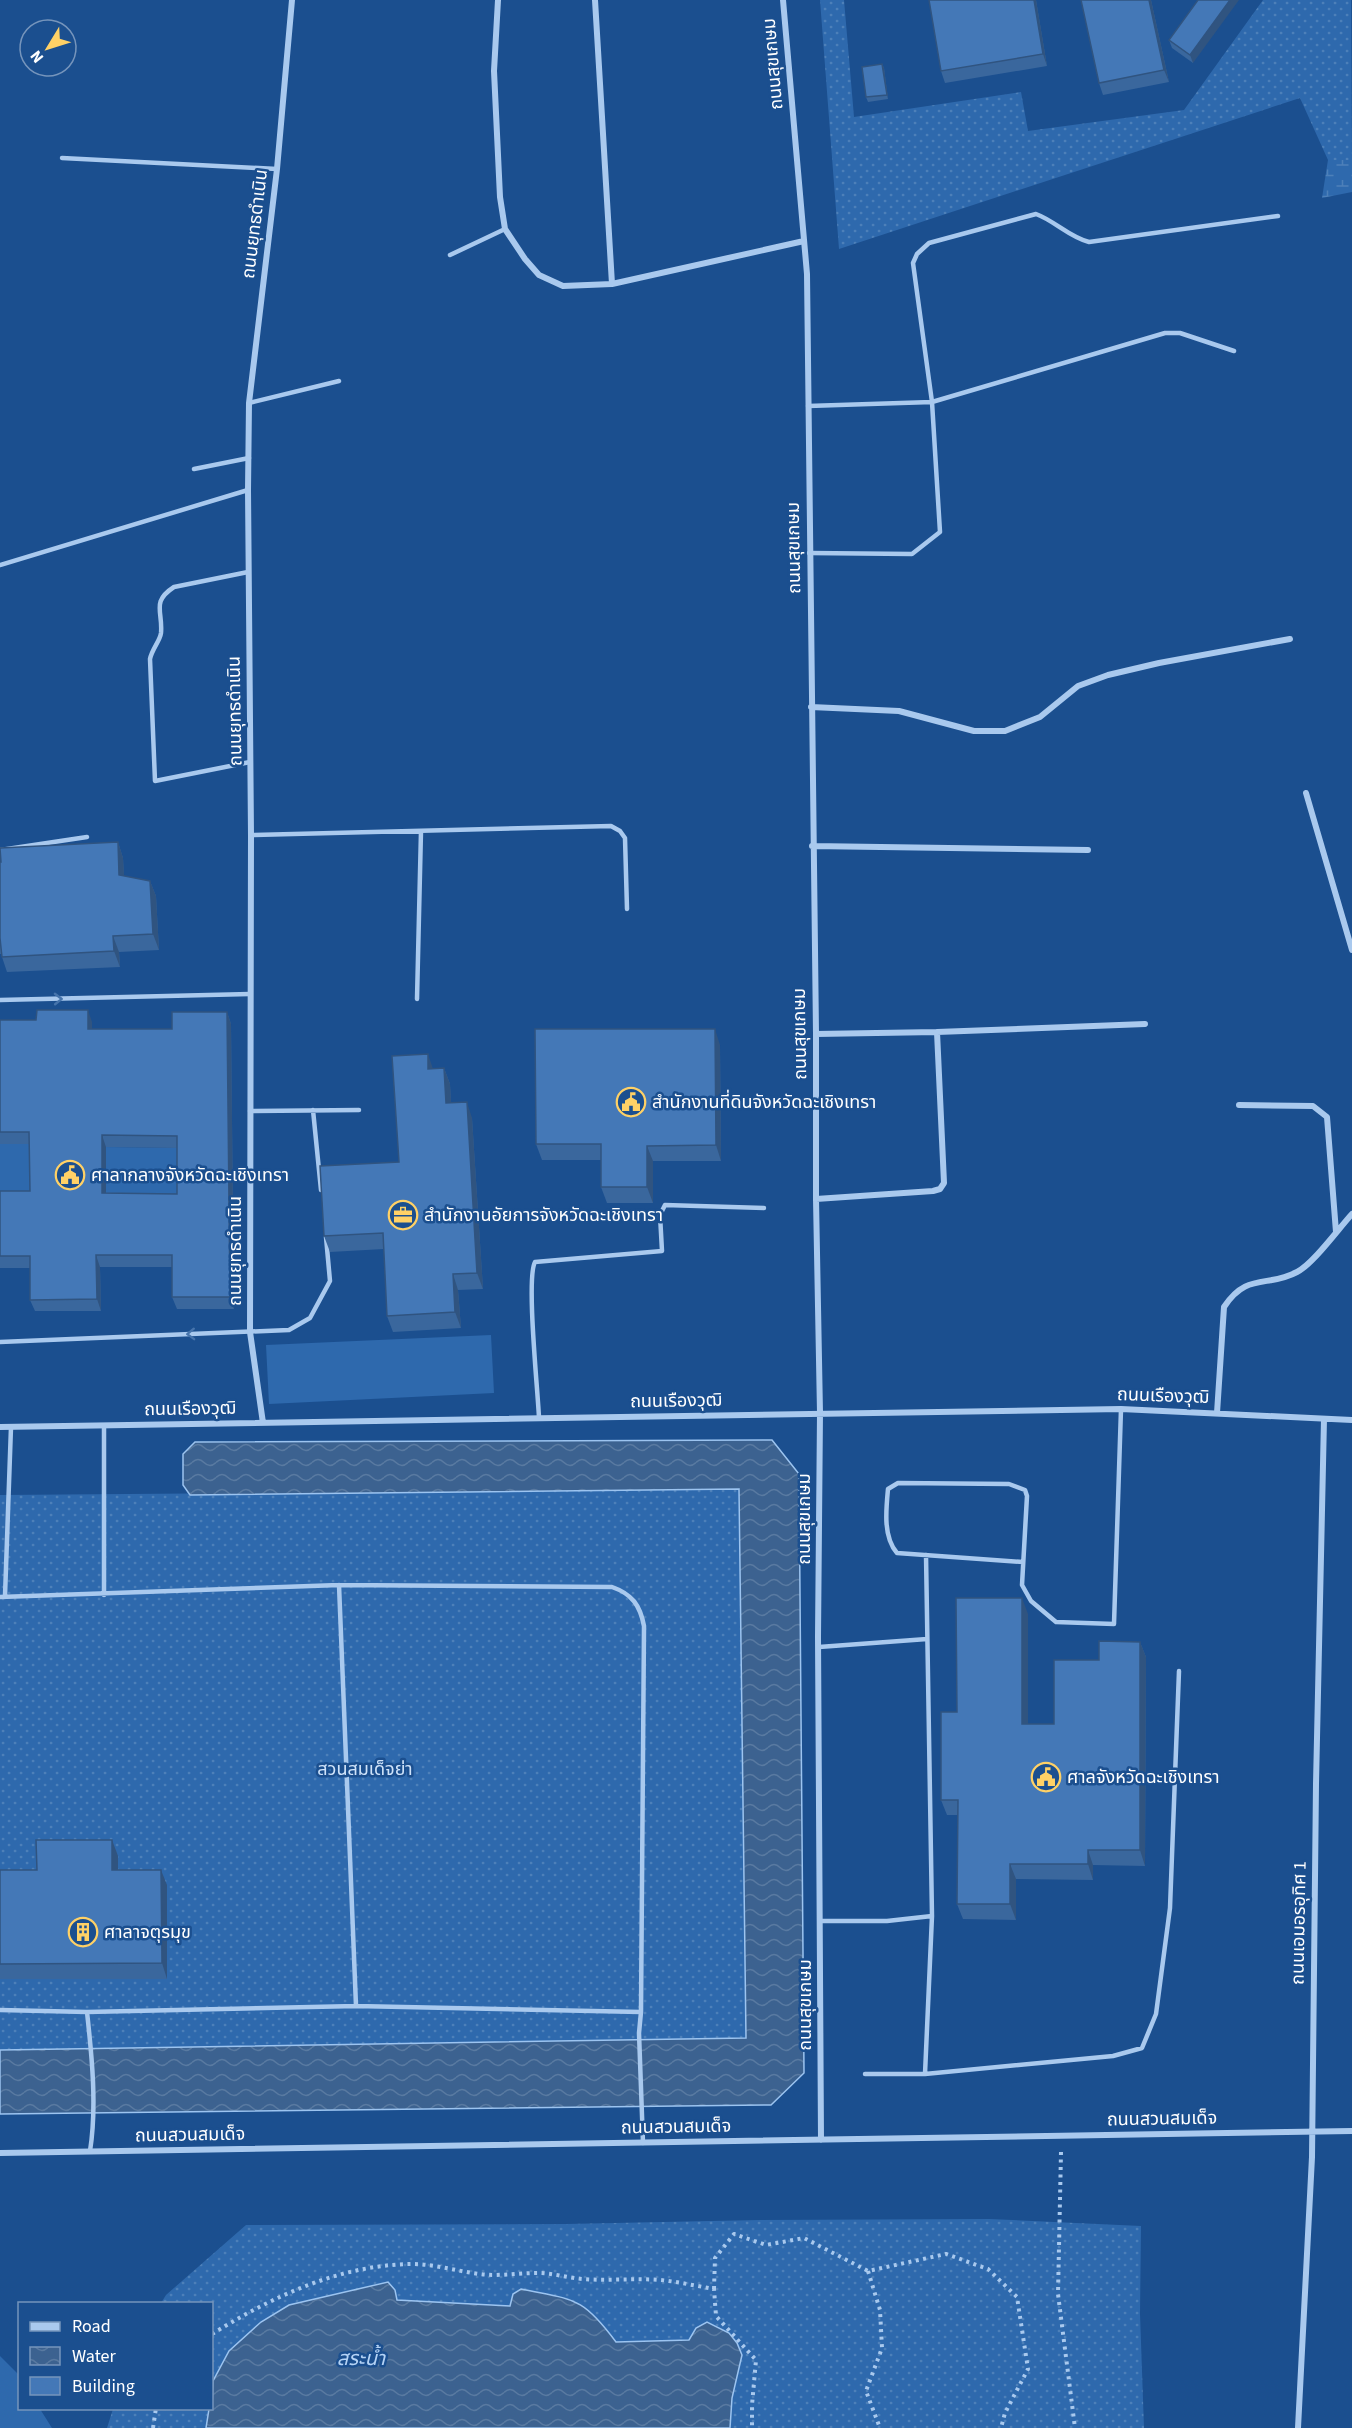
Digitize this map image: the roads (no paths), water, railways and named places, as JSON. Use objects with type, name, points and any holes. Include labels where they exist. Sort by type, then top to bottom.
[{"type":"street","name":"ถนนยุทธดำเนิน","points":[[263,1423],[250,1332],[249,403],[277,169],[292,0]]},
{"type":"street","points":[[498,0],[494,71],[500,197],[505,229],[538,275],[562,286],[612,284],[804,241]]},
{"type":"street","points":[[595,0],[612,284]]},
{"type":"street","name":"ถนนสุขเกษม","points":[[783,0],[807,274],[820,1413],[821,2140]]},
{"type":"street","points":[[811,707],[899,711],[974,730],[1005,731],[1040,717],[1078,686],[1108,675],[1159,663],[1290,639]]},
{"type":"street","points":[[1306,793],[1352,950]]},
{"type":"street","points":[[812,846],[1088,850]]},
{"type":"street","points":[[816,1034],[1145,1024]]},
{"type":"street","points":[[816,1199],[940,1189],[944,1183],[938,1032]]},
{"type":"street","points":[[1239,1105],[1313,1106],[1327,1117],[1336,1232]]},
{"type":"street","points":[[1217,1413],[1224,1307],[1241,1287],[1298,1272],[1352,1214]]},
{"type":"street","name":"ถนนเรืองวุฒิ","points":[[0,1427],[1121,1409],[1352,1420]]},
{"type":"street","name":"ถนนเอมอรอุทิศ 1","points":[[1298,2428],[1312,2132],[1316,1784],[1324,1419]]},
{"type":"street","name":"ถนนสวนสมเด็จ","points":[[0,2153],[1352,2132]]},
{"type":"lane","points":[[62,158],[277,169]]},
{"type":"lane","points":[[809,553],[912,554],[940,532],[932,402],[914,263],[917,254],[929,243],[1036,214],[1079,239],[1089,242],[1278,216]]},
{"type":"lane","points":[[450,255],[505,229]]},
{"type":"lane","points":[[808,406],[932,402],[1165,333],[1180,333],[1234,351]]},
{"type":"lane","points":[[249,403],[339,381]]},
{"type":"lane","points":[[194,469],[249,458]]},
{"type":"lane","points":[[0,565],[248,490]]},
{"type":"lane","points":[[248,572],[174,587],[165,592],[160,598],[159,607],[161,635],[152,648],[150,659],[155,781],[250,762]]},
{"type":"lane","points":[[251,835],[611,826],[620,831],[625,838],[627,909]]},
{"type":"lane","points":[[417,999],[421,831]]},
{"type":"lane","points":[[0,850],[87,837]]},
{"type":"lane","points":[[0,1000],[250,994]]},
{"type":"lane","points":[[313,1110],[322,1193]]},
{"type":"lane","points":[[249,1111],[359,1110]]},
{"type":"lane","points":[[539,1418],[532,1296],[532,1267],[536,1262],[662,1251],[660,1215],[665,1205],[764,1208]]},
{"type":"lane","points":[[0,1342],[289,1330],[310,1318],[330,1281],[325,1226]]},
{"type":"lane","points":[[1023,1562],[897,1553],[890,1545],[886,1512],[888,1489],[898,1483],[1009,1484],[1025,1490],[1023,1562],[1022,1585],[1031,1601],[1056,1622],[1114,1624],[1121,1409]]},
{"type":"lane","points":[[104,1426],[104,1595]]},
{"type":"lane","points":[[11,1427],[2,1597],[339,1585],[612,1587],[634,1598],[642,1614],[644,1626],[639,2033],[643,2142]]},
{"type":"lane","points":[[925,2074],[932,1916],[926,1555]]},
{"type":"lane","points":[[339,1585],[356,2006]]},
{"type":"lane","points":[[819,1647],[927,1639]]},
{"type":"lane","points":[[865,2074],[925,2074],[1113,2056],[1142,2048],[1156,2014],[1170,1908],[1179,1671]]},
{"type":"lane","points":[[820,1921],[887,1921],[932,1916]]},
{"type":"lane","points":[[0,2010],[87,2012],[356,2006],[641,2012]]},
{"type":"lane","points":[[87,2012],[93,2132],[90,2151]]},
{"type":"water","points":[[772,1440],[799,1474],[804,2073],[771,2105],[0,2114],[0,2050],[746,2038],[739,1489],[190,1495],[183,1485],[183,1454],[195,1442]]},
{"type":"water","name":"สระน้ำ","points":[[388,2282],[395,2290],[397,2300],[510,2306],[513,2294],[521,2289],[565,2298],[585,2308],[616,2342],[689,2340],[696,2328],[707,2322],[729,2333],[737,2343],[742,2355],[732,2398],[730,2428],[206,2428],[209,2410],[213,2410],[213,2381],[229,2351],[261,2322],[289,2305]]},
{"type":"place","name":"สำนักงานที่ดินจังหวัดฉะเชิงเทรา","points":[[631,1102]]},
{"type":"place","name":"ศาลากลางจังหวัดฉะเชิงเทรา","points":[[70,1175]]},
{"type":"place","name":"สำนักงานอัยการจังหวัดฉะเชิงเทรา","points":[[403,1215]]},
{"type":"place","name":"ศาลจังหวัดฉะเชิงเทรา","points":[[1046,1777]]},
{"type":"place","name":"ศาลาจตุรมุข","points":[[83,1932]]},
{"type":"park label","name":"สวนสมเด็จย่า","points":[[365,1769]]}]
